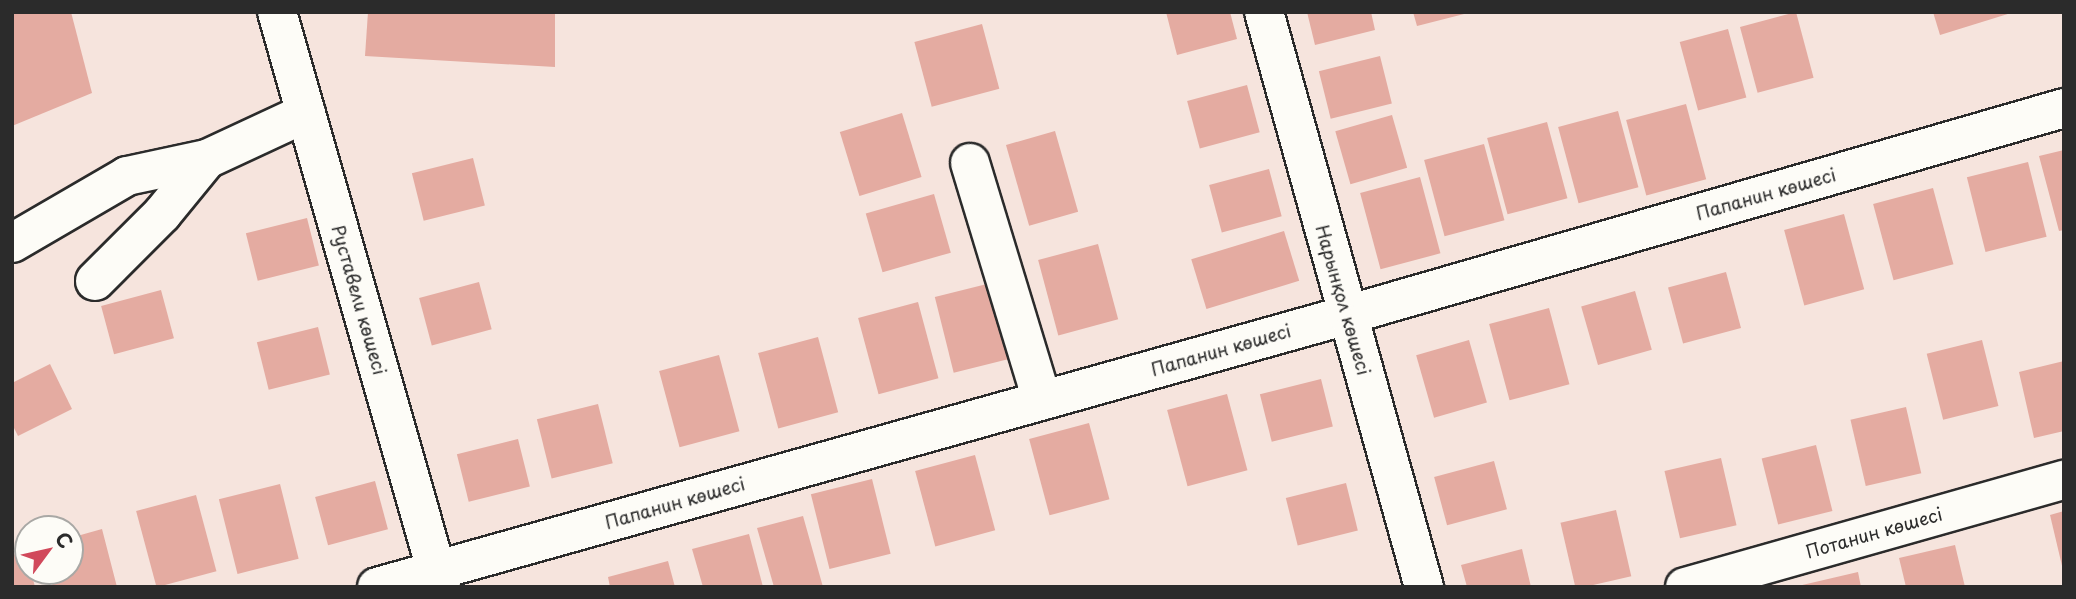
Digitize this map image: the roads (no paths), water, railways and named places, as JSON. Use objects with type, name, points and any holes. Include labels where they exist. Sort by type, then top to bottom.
[{"type":"street","name":"Руставели көшесі","points":[[277,12],[438,578]]},
{"type":"street","name":"Нарынқол көшесі","points":[[1264,12],[1424,587]]},
{"type":"street","name":"Папанин көшесі","points":[[377,587],[438,578],[1042,400],[2064,108]]},
{"type":"street","points":[[12,243],[127,176],[207,159],[306,113]]},
{"type":"street","points":[[95,281],[162,215],[207,159]]},
{"type":"street","points":[[970,163],[1042,400]]},
{"type":"street","name":"Потанин көшесі","points":[[1685,587],[2064,480]]}]
